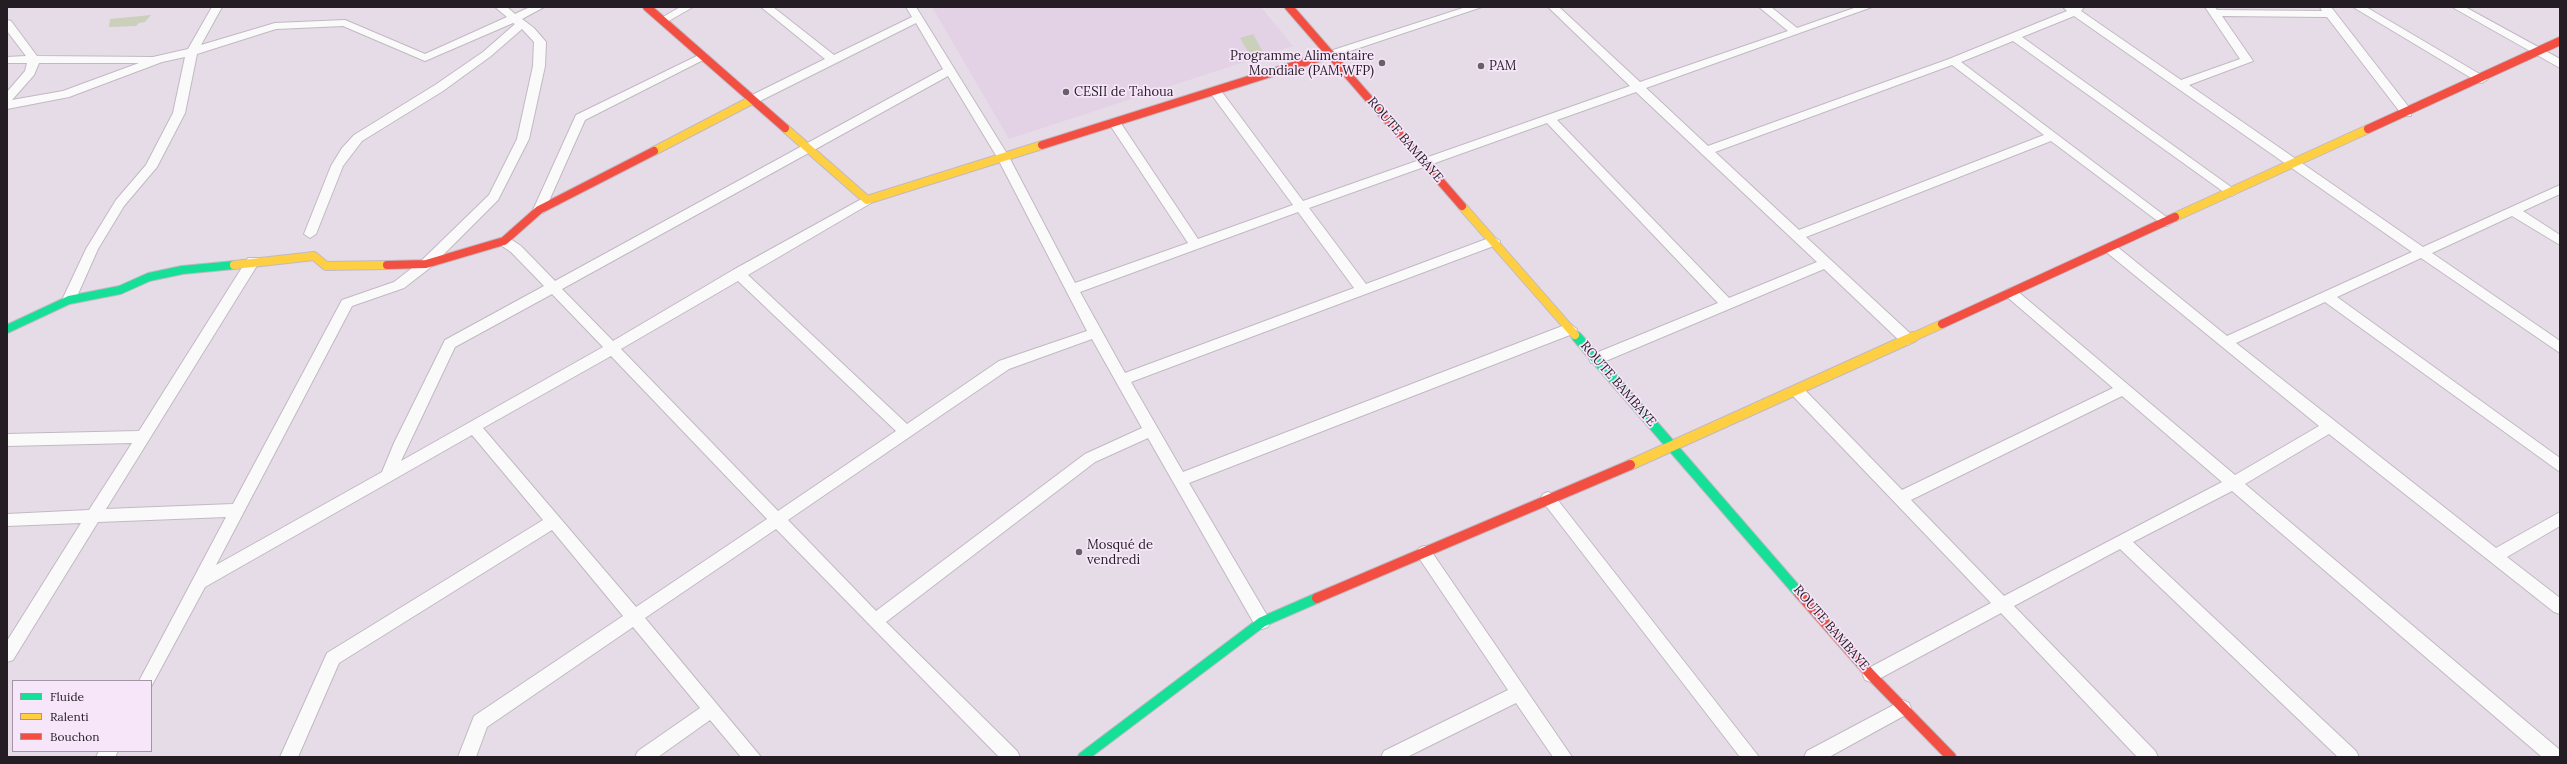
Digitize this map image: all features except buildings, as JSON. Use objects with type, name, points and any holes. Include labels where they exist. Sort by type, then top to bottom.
[{"type":"street","points":[[69,300],[92,249],[120,203],[151,167],[179,113],[192,52],[217,7]]},
{"type":"street","points":[[148,680],[202,580],[237,510],[347,303],[399,285],[426,264],[494,198],[523,139],[539,66],[540,42],[500,7]]},
{"type":"street","points":[[310,234],[337,166],[346,151],[358,138],[439,88],[487,54],[517,22],[539,7]]},
{"type":"street","points":[[647,7],[867,200]]},
{"type":"street","points":[[662,20],[688,7]]},
{"type":"street","points":[[766,7],[833,60]]},
{"type":"street","name":"ROUTE BAMBAYE","points":[[1289,7],[1871,675],[1951,757]]},
{"type":"street","points":[[202,580],[612,349],[738,273],[867,200],[1477,7]]},
{"type":"street","points":[[1553,7],[1908,340]]},
{"type":"street","points":[[1764,7],[1796,32]]},
{"type":"street","points":[[1073,289],[1548,118],[1868,7]]},
{"type":"street","points":[[2358,7],[2482,79]]},
{"type":"street","points":[[2457,7],[2560,64]]},
{"type":"street","points":[[1706,151],[1954,61],[2074,9],[2293,165],[2560,348]]},
{"type":"street","points":[[2212,10],[2327,10],[2407,113]]},
{"type":"street","points":[[2179,85],[2247,61],[2212,10]]},
{"type":"street","points":[[7,329],[69,300],[120,290],[148,277],[182,270],[253,261],[314,256],[326,266],[426,264],[504,241],[539,210],[833,60],[915,13],[1003,157],[1095,333],[1262,622]]},
{"type":"street","points":[[7,105],[65,94],[159,59],[192,52],[275,26],[345,23],[425,58],[517,22]]},
{"type":"street","points":[[7,23],[34,60]]},
{"type":"street","points":[[2014,36],[2232,192]]},
{"type":"street","points":[[1083,757],[1262,622],[1548,498],[1673,447],[2539,53],[2560,41]]},
{"type":"street","points":[[539,210],[580,118],[703,56]]},
{"type":"street","points":[[7,60],[159,59]]},
{"type":"street","points":[[7,100],[30,72],[34,60]]},
{"type":"street","points":[[1954,61],[2167,222]]},
{"type":"street","points":[[388,475],[401,443],[450,344],[950,70]]},
{"type":"street","points":[[1215,90],[1363,290]]},
{"type":"street","points":[[1548,118],[1727,304]]},
{"type":"street","points":[[1114,122],[1195,244]]},
{"type":"street","points":[[1797,236],[2053,136]]},
{"type":"street","points":[[2226,342],[2560,189]]},
{"type":"street","points":[[2513,211],[2560,241]]},
{"type":"street","points":[[504,241],[516,249],[875,621],[1011,757]]},
{"type":"street","points":[[1122,380],[1494,241]]},
{"type":"street","points":[[2110,248],[2330,427],[2560,607]]},
{"type":"street","points":[[7,655],[253,261]]},
{"type":"street","points":[[1596,359],[1826,263]]},
{"type":"street","points":[[738,273],[906,432]]},
{"type":"street","points":[[2011,293],[2556,757],[2560,754]]},
{"type":"street","points":[[2326,296],[2560,466]]},
{"type":"street","points":[[1180,480],[1570,330]]},
{"type":"street","points":[[467,757],[480,722],[634,616],[778,521],[1004,365],[1095,333]]},
{"type":"street","points":[[1900,498],[2123,389]]},
{"type":"street","points":[[1796,391],[2149,757]]},
{"type":"street","points":[[473,426],[752,757]]},
{"type":"street","points":[[1871,675],[2121,541],[2234,483],[2330,427]]},
{"type":"street","points":[[875,621],[1090,458],[1151,430]]},
{"type":"street","points":[[7,440],[143,437]]},
{"type":"street","points":[[1548,498],[1750,757]]},
{"type":"street","points":[[7,520],[237,510]]},
{"type":"street","points":[[2495,556],[2560,518]]},
{"type":"street","points":[[289,757],[333,658],[553,522]]},
{"type":"street","points":[[2121,541],[2350,757]]},
{"type":"street","points":[[1424,553],[1563,757]]},
{"type":"street","points":[[1390,757],[1519,693]]},
{"type":"street","points":[[1813,757],[1903,708]]},
{"type":"street","points":[[644,757],[712,710]]},
{"type":"shaded area","name":"CESII de Tahoua","points":[[932,7],[1261,7],[1293,46],[1009,139]]},
{"type":"green space","points":[[151,15],[145,22],[139,23],[136,26],[109,27],[110,19]]},
{"type":"green space","points":[[1253,34],[1263,52],[1250,55],[1240,38]]},
{"type":"traffic: fast","points":[[7,329],[69,300],[120,290],[149,277],[182,270],[234,265]]},
{"type":"traffic: fast","points":[[1575,335],[1799,593]]},
{"type":"traffic: fast","points":[[1083,757],[1262,622],[1317,598]]},
{"type":"traffic: slow","points":[[654,151],[752,100]]},
{"type":"traffic: slow","points":[[785,128],[867,200],[1042,145]]},
{"type":"traffic: slow","points":[[2175,217],[2368,129]]},
{"type":"traffic: slow","points":[[1462,206],[1575,335]]},
{"type":"traffic: slow","points":[[234,265],[314,256],[326,266],[387,265]]},
{"type":"traffic: slow","points":[[1630,465],[1942,324]]},
{"type":"traffic: jam","points":[[647,7],[785,128]]},
{"type":"traffic: jam","points":[[1289,7],[1462,206]]},
{"type":"traffic: jam","points":[[2368,129],[2560,41]]},
{"type":"traffic: jam","points":[[1042,145],[1331,54]]},
{"type":"traffic: jam","points":[[387,265],[426,264],[504,241],[539,210],[654,151]]},
{"type":"traffic: jam","points":[[1942,324],[2175,217]]},
{"type":"traffic: jam","points":[[1317,598],[1630,465]]},
{"type":"traffic: jam","points":[[1799,593],[1871,675],[1951,757]]},
{"type":"place","name":"Programme Alimentaire Mondiale (PAM,WFP)","points":[[1382,63]]},
{"type":"place","name":"PAM","points":[[1481,66]]},
{"type":"place","name":"CESII de Tahoua","points":[[1066,92]]},
{"type":"place","name":"Mosqué de vendredi","points":[[1079,552]]}]
